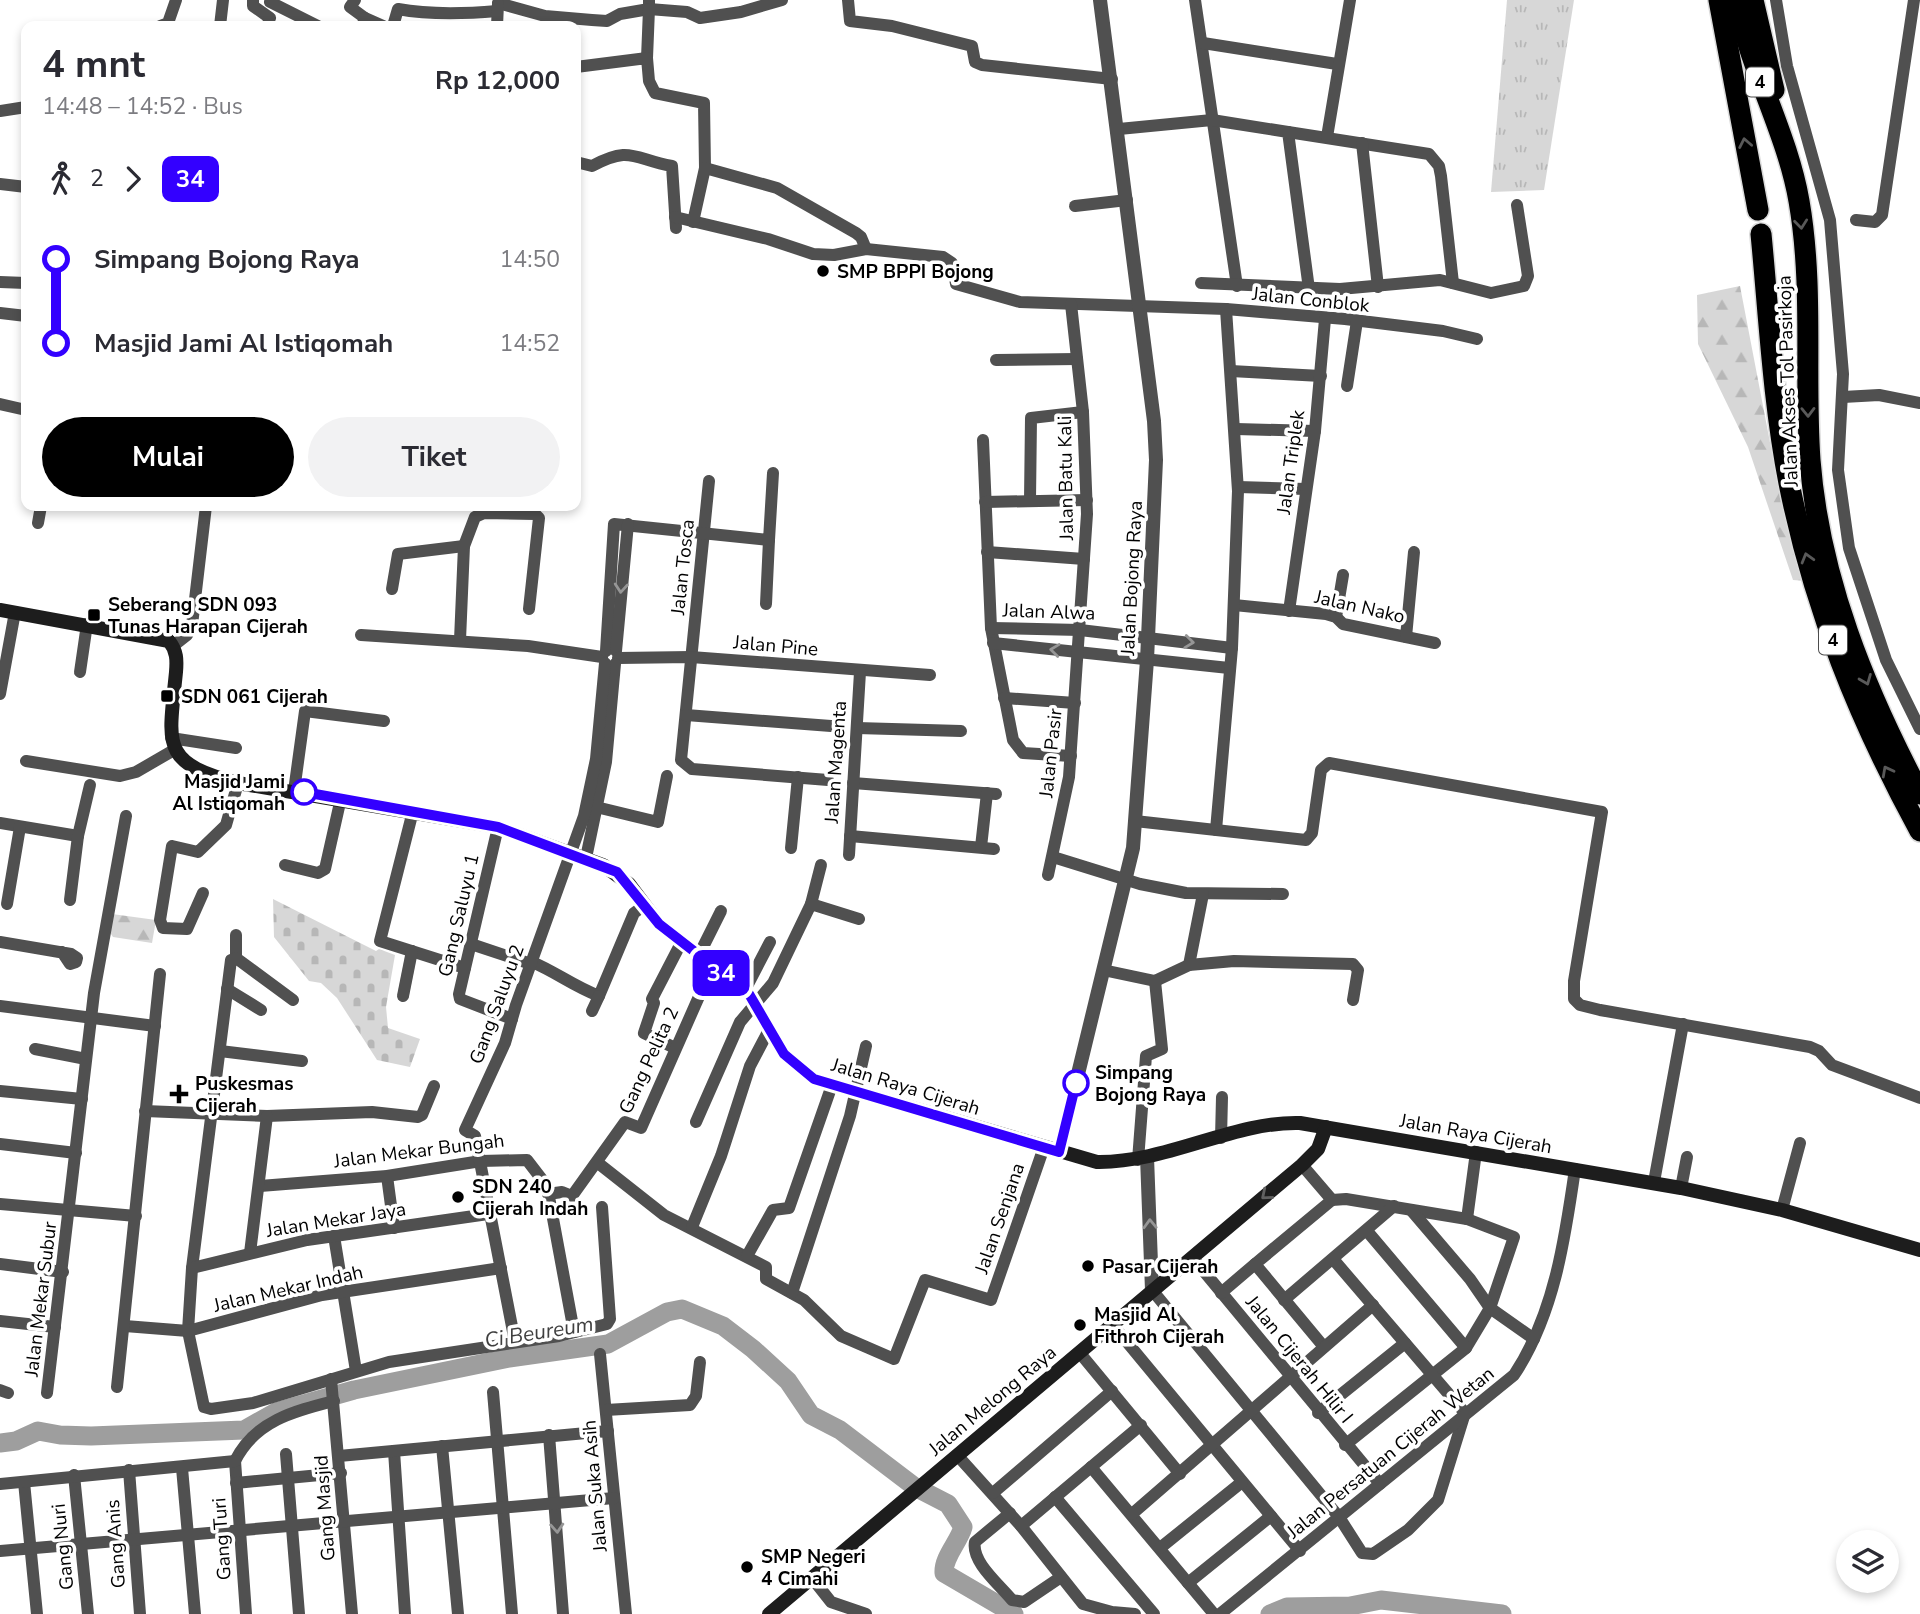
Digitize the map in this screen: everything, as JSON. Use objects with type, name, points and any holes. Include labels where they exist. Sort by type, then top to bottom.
[{"type":"highway","name":"4","points":[[1719,0],[1758,211]]},
{"type":"highway","name":"Jalan Akses Tol Pasirkoja","points":[[1737,0],[1753,65],[1789,156],[1799,203],[1808,282],[1810,459],[1823,545],[1842,616],[1863,674],[1885,728],[1920,794]]},
{"type":"highway","points":[[1753,0],[1789,156]]},
{"type":"highway","name":"Jalan Akses Tol Pasirkoja","points":[[1761,234],[1782,437],[1805,553],[1835,648],[1875,749],[1920,831]]},
{"type":"main road","points":[[0,610],[164,638],[173,646],[177,660],[172,744]]},
{"type":"main road","name":"Jalan Raya Cijerah","points":[[172,744],[191,767],[238,783],[498,827],[617,872],[659,924],[698,957],[745,990],[756,1003],[790,1063],[814,1079],[1059,1152],[1097,1162],[1142,1158],[1286,1123],[1326,1127],[1654,1182],[1782,1210],[1920,1250]]},
{"type":"main road","name":"Jalan Melong Raya","points":[[769,1614],[1302,1165],[1318,1149],[1326,1127]]},
{"type":"street","points":[[169,21],[176,0]]},
{"type":"street","points":[[221,21],[223,0]]},
{"type":"street","points":[[253,0],[253,6],[268,21]]},
{"type":"street","points":[[355,0],[350,8],[363,21]]},
{"type":"street","points":[[394,21],[397,9],[419,13],[466,14],[498,5],[553,20],[607,21],[649,5],[687,12],[700,18],[741,12],[782,0]]},
{"type":"street","points":[[848,0],[850,21],[892,26],[972,46],[975,62],[982,65],[1112,79]]},
{"type":"street","name":"Jalan Bojong Raya","points":[[1059,1152],[1127,881],[1135,821],[1147,660],[1155,443],[1119,129],[1100,0]]},
{"type":"street","points":[[1195,0],[1237,286]]},
{"type":"street","points":[[1327,137],[1350,0]]},
{"type":"street","points":[[1776,0],[1787,66],[1830,220],[1843,397],[1837,457],[1849,548],[1886,660],[1920,729]]},
{"type":"street","points":[[1856,220],[1875,222],[1882,215],[1914,0]]},
{"type":"street","points":[[269,21],[277,2],[309,21]]},
{"type":"street","points":[[649,5],[647,58],[649,81],[655,93],[706,105],[705,168],[694,222]]},
{"type":"street","points":[[1203,43],[1338,64]]},
{"type":"street","points":[[581,66],[647,58]]},
{"type":"street","points":[[0,111],[21,108]]},
{"type":"street","points":[[1119,129],[1212,120],[1429,154],[1439,166],[1453,283]]},
{"type":"street","points":[[1288,132],[1309,289]]},
{"type":"street","points":[[1362,143],[1378,287]]},
{"type":"street","points":[[581,163],[592,166],[608,156],[627,153],[672,166],[675,222],[694,222],[768,239],[813,254],[834,255],[866,248],[856,233],[777,188],[705,168]]},
{"type":"street","points":[[0,184],[21,186]]},
{"type":"street","points":[[1075,206],[1127,200]]},
{"type":"street","points":[[1201,283],[1309,289],[1378,287],[1428,281],[1453,283],[1491,293],[1524,286],[1528,276],[1517,205]]},
{"type":"street","name":"Jalan Conblok","points":[[866,248],[943,257],[951,263],[956,284],[1020,302],[1226,309],[1443,331],[1477,339]]},
{"type":"street","points":[[0,282],[21,283]]},
{"type":"street","name":"Jalan Batu Kali","points":[[1071,304],[1083,412],[1087,500],[1079,653]]},
{"type":"street","points":[[1216,830],[1234,605],[1238,487],[1226,309]]},
{"type":"street","points":[[0,313],[21,315]]},
{"type":"street","name":"Jalan Triplek","points":[[1289,611],[1315,431],[1325,319]]},
{"type":"street","points":[[1347,386],[1357,321]]},
{"type":"street","points":[[996,360],[1077,359]]},
{"type":"street","points":[[1231,371],[1321,376]]},
{"type":"street","points":[[1843,397],[1879,395],[1920,403]]},
{"type":"street","points":[[0,404],[21,409]]},
{"type":"street","points":[[1030,500],[1031,418],[1083,412]]},
{"type":"street","points":[[1236,429],[1315,431]]},
{"type":"street","points":[[983,440],[991,628],[1004,698],[1018,751],[1071,756]]},
{"type":"street","points":[[766,604],[773,473]]},
{"type":"street","name":"Jalan Tosca","points":[[709,481],[706,534],[681,760],[692,769],[798,777]]},
{"type":"street","points":[[1238,487],[1306,489]]},
{"type":"street","points":[[985,502],[1087,500]]},
{"type":"street","points":[[38,523],[40,511]]},
{"type":"street","points":[[173,646],[187,635],[192,625],[205,511]]},
{"type":"street","points":[[460,640],[464,546],[469,526],[475,517],[484,513],[535,514],[539,518],[529,609]]},
{"type":"street","name":"Gang Saluyu 2","points":[[481,1161],[475,1136],[465,1130],[505,1043],[532,963],[579,856],[606,762],[617,563],[614,524],[706,534]]},
{"type":"street","points":[[706,534],[769,540]]},
{"type":"street","points":[[392,589],[398,554],[464,546]]},
{"type":"street","points":[[987,552],[1084,559]]},
{"type":"street","points":[[1406,637],[1414,552]]},
{"type":"street","points":[[1336,617],[1343,575]]},
{"type":"street","name":"Jalan Nako","points":[[1234,605],[1336,617],[1343,624],[1435,643]]},
{"type":"street","points":[[0,689],[15,612]]},
{"type":"street","points":[[80,672],[87,624]]},
{"type":"street","name":"Jalan Alwa","points":[[991,628],[1080,630],[1231,648]]},
{"type":"street","name":"Jalan Pine","points":[[361,635],[460,640],[610,657],[691,657],[930,675]]},
{"type":"street","name":"Jalan Alwa","points":[[993,643],[1229,668]]},
{"type":"street","name":"Jalan Pasir","points":[[1048,875],[1071,756],[1079,653]]},
{"type":"street","name":"Jalan Magenta","points":[[849,855],[860,671]]},
{"type":"street","points":[[1004,698],[1075,702]]},
{"type":"street","points":[[294,791],[305,710],[384,720]]},
{"type":"street","points":[[686,715],[831,726]]},
{"type":"street","points":[[857,728],[961,731]]},
{"type":"street","points":[[26,761],[120,776],[136,772],[172,744],[236,748]]},
{"type":"street","points":[[1135,821],[1306,840],[1310,838],[1321,770],[1329,763],[1602,812],[1574,981],[1574,999],[1580,1005],[1810,1047],[1819,1051],[1832,1065],[1920,1098]]},
{"type":"street","points":[[593,806],[658,822],[667,776]]},
{"type":"street","points":[[791,848],[798,777],[828,780]]},
{"type":"street","points":[[203,893],[187,929],[163,928],[160,920],[172,846],[198,852],[226,825],[238,783]]},
{"type":"street","points":[[850,836],[988,848],[991,793],[853,783]]},
{"type":"street","points":[[70,900],[78,836],[90,785]]},
{"type":"street","points":[[285,865],[318,873],[325,869],[341,799]]},
{"type":"street","points":[[413,811],[380,942],[465,968]]},
{"type":"street","name":"Jalan Mekar Subur","points":[[47,1393],[71,1210],[91,1018],[107,911],[126,816]]},
{"type":"street","points":[[0,823],[78,836]]},
{"type":"street","points":[[7,904],[20,827]]},
{"type":"street","name":"Gang Saluyu 1","points":[[498,827],[458,995],[460,999],[512,1019]]},
{"type":"street","points":[[1053,857],[1127,881],[1203,894],[1283,894]]},
{"type":"street","points":[[696,1122],[740,1022],[773,983],[811,904],[821,865]]},
{"type":"street","points":[[1189,965],[1203,894]]},
{"type":"street","points":[[811,904],[859,919]]},
{"type":"street","points":[[592,1011],[634,914],[645,905]]},
{"type":"street","points":[[698,957],[721,911]]},
{"type":"street","points":[[236,935],[236,958]]},
{"type":"street","points":[[0,942],[62,952]]},
{"type":"street","points":[[745,990],[769,942]]},
{"type":"street","points":[[675,1048],[644,1032],[654,1003],[652,999],[681,943]]},
{"type":"street","points":[[471,944],[558,971],[569,983],[599,996]]},
{"type":"street","points":[[403,996],[412,951]]},
{"type":"street","points":[[236,958],[230,961],[192,1268],[188,1331],[201,1402],[207,1408],[253,1403],[331,1382],[356,1371],[389,1362],[602,1326],[610,1320],[603,1207]]},
{"type":"street","points":[[236,958],[293,1000]]},
{"type":"street","points":[[1103,970],[1155,981],[1189,965],[1234,961],[1353,964],[1358,970],[1353,1000]]},
{"type":"street","name":"Gang Pelita 2","points":[[548,1194],[562,1192],[572,1196],[625,1122],[641,1128],[712,967]]},
{"type":"street","points":[[117,1387],[160,974]]},
{"type":"street","points":[[1155,981],[1162,1049],[1146,1056],[1142,1158],[1152,1290],[1339,1517],[1362,1553],[1368,1555],[1408,1530],[1438,1500],[1465,1413],[1334,1259]]},
{"type":"street","points":[[228,989],[261,1010]]},
{"type":"street","points":[[0,1006],[155,1026]]},
{"type":"street","points":[[1654,1182],[1683,1024]]},
{"type":"street","points":[[692,1227],[721,1156],[750,1066],[769,1028]]},
{"type":"street","points":[[598,1163],[636,1196],[664,1215],[766,1267],[766,1279],[792,1293],[850,1116],[866,1046]]},
{"type":"street","points":[[35,1049],[86,1059]]},
{"type":"street","points":[[220,1051],[302,1061]]},
{"type":"street","points":[[747,1256],[773,1210],[789,1208],[832,1084]]},
{"type":"street","points":[[145,1111],[267,1116],[372,1112],[418,1117],[422,1115],[435,1086]]},
{"type":"street","points":[[0,1091],[82,1099]]},
{"type":"street","points":[[1221,1138],[1222,1097]]},
{"type":"street","points":[[250,1253],[267,1116]]},
{"type":"street","points":[[1782,1210],[1800,1143]]},
{"type":"street","points":[[0,1144],[76,1153]]},
{"type":"street","name":"Jalan Senjana","points":[[792,1293],[804,1300],[842,1336],[894,1359],[925,1280],[989,1302],[1044,1147]]},
{"type":"street","points":[[1467,1219],[1476,1152]]},
{"type":"street","points":[[1681,1188],[1687,1157]]},
{"type":"street","name":"Jalan Mekar Bungah","points":[[260,1186],[387,1176],[481,1161],[527,1160],[541,1175],[548,1194],[574,1332]]},
{"type":"street","points":[[481,1161],[488,1214],[515,1342]]},
{"type":"street","points":[[1302,1165],[1332,1200]]},
{"type":"street","name":"Jalan Persatuan Cijerah Wetan","points":[[1228,1612],[1339,1517],[1514,1375],[1534,1339],[1558,1273],[1575,1170]]},
{"type":"street","points":[[387,1176],[394,1228]]},
{"type":"street","points":[[1221,1293],[1332,1200],[1346,1199],[1467,1219],[1514,1237],[1490,1308],[1466,1348],[1345,1445]]},
{"type":"street","points":[[0,1204],[136,1216]]},
{"type":"street","points":[[1284,1300],[1394,1206]]},
{"type":"street","points":[[1412,1210],[1470,1279],[1490,1308],[1534,1339]]},
{"type":"street","name":"Jalan Mekar Jaya","points":[[192,1268],[334,1236],[488,1214]]},
{"type":"street","points":[[1367,1231],[1466,1348]]},
{"type":"street","points":[[334,1236],[356,1371]]},
{"type":"street","name":"Jalan Cijerah Hilir I","points":[[1192,1257],[1291,1376],[1318,1413],[1380,1484]]},
{"type":"street","points":[[0,1264],[63,1272]]},
{"type":"street","points":[[1255,1264],[1324,1347]]},
{"type":"street","name":"Jalan Mekar Indah","points":[[125,1326],[188,1331],[322,1295],[501,1268]]},
{"type":"street","points":[[1132,1514],[1373,1305]]},
{"type":"street","points":[[0,1321],[55,1327]]},
{"type":"street","points":[[1112,1324],[1300,1551]]},
{"type":"street","points":[[1318,1413],[1405,1343]]},
{"type":"street","points":[[1079,1352],[1180,1474]]},
{"type":"street","name":"Jalan Suka Asih","points":[[600,1354],[625,1614]]},
{"type":"street","points":[[606,1410],[690,1405],[696,1396],[700,1362]]},
{"type":"street","name":"Gang Masjid","points":[[331,1382],[352,1614]]},
{"type":"street","points":[[993,1493],[1112,1391]]},
{"type":"street","points":[[493,1392],[512,1614]]},
{"type":"street","points":[[0,1484],[235,1461],[252,1436],[281,1416],[334,1401]]},
{"type":"street","points":[[1021,1526],[1141,1425]]},
{"type":"street","points":[[339,1456],[608,1431]]},
{"type":"street","points":[[549,1435],[563,1614]]},
{"type":"street","points":[[442,1446],[458,1614]]},
{"type":"street","points":[[394,1451],[405,1614]]},
{"type":"street","points":[[286,1454],[299,1614]]},
{"type":"street","points":[[957,1454],[1021,1526],[1083,1604],[1112,1612],[1135,1614]]},
{"type":"street","name":"Gang Turi","points":[[235,1461],[246,1614]]},
{"type":"street","points":[[1091,1467],[1214,1614]]},
{"type":"street","points":[[182,1468],[195,1614]]},
{"type":"street","name":"Gang Anis","points":[[129,1470],[140,1614]]},
{"type":"street","points":[[236,1483],[341,1474]]},
{"type":"street","name":"Gang Nuri","points":[[74,1475],[88,1614]]},
{"type":"street","points":[[24,1482],[37,1614]]},
{"type":"street","points":[[1160,1548],[1242,1482]]},
{"type":"street","points":[[1055,1497],[1154,1614]]},
{"type":"street","points":[[0,1551],[614,1498]]},
{"type":"street","points":[[1010,1513],[975,1542],[975,1553],[979,1562],[1013,1600],[1018,1602],[1024,1602],[1061,1577]]},
{"type":"street","points":[[1188,1583],[1271,1516]]},
{"type":"street","points":[[812,1578],[831,1602],[866,1614]]},
{"type":"green space","points":[[1507,0],[1574,0],[1544,190],[1491,192]]},
{"type":"green space","points":[[1740,286],[1773,458],[1806,581],[1793,580],[1748,447],[1698,344],[1697,295]]},
{"type":"green space","points":[[273,899],[376,951],[379,949],[395,955],[386,1007],[388,1028],[420,1039],[410,1067],[377,1060],[337,998],[321,983],[309,981],[274,937]]},
{"type":"green space","points":[[112,914],[156,920],[152,943],[113,937],[109,931]]},
{"type":"waterway","name":"Ci Beureum","points":[[0,1443],[16,1441],[38,1431],[91,1436],[244,1430],[276,1412],[354,1390],[509,1358],[608,1344],[667,1312],[682,1309],[723,1326],[788,1381],[811,1415],[840,1430],[915,1487],[948,1504],[963,1527],[946,1561],[944,1573],[1014,1614]]},
{"type":"waterway","name":"Ci Beureum","points":[[1270,1614],[1287,1607],[1350,1606],[1381,1600],[1502,1614]]},
{"type":"bus line","name":"34","points":[[304,792],[498,827],[617,872],[659,924],[698,957],[749,994],[790,1063],[814,1079],[1059,1152],[1076,1083]]},
{"type":"place","name":"SMP BPPI Bojong","points":[[823,271]]},
{"type":"place","name":"Seberang SDN 093 Tunas Harapan Cijerah","points":[[94,615]]},
{"type":"place","name":"SDN 061 Cijerah","points":[[167,696]]},
{"type":"place","name":"Masjid Jami Al Istiqomah","points":[[304,792]]},
{"type":"place","name":"Simpang Bojong Raya","points":[[1076,1083]]},
{"type":"place","name":"Puskesmas Cijerah","points":[[179,1094]]},
{"type":"place","name":"SDN 240 Cijerah Indah","points":[[458,1197]]},
{"type":"place","name":"Pasar Cijerah","points":[[1088,1266]]},
{"type":"place","name":"Masjid Al Fithroh Cijerah","points":[[1080,1325]]},
{"type":"place","name":"SMP Negeri 4 Cimahi","points":[[747,1567]]}]
